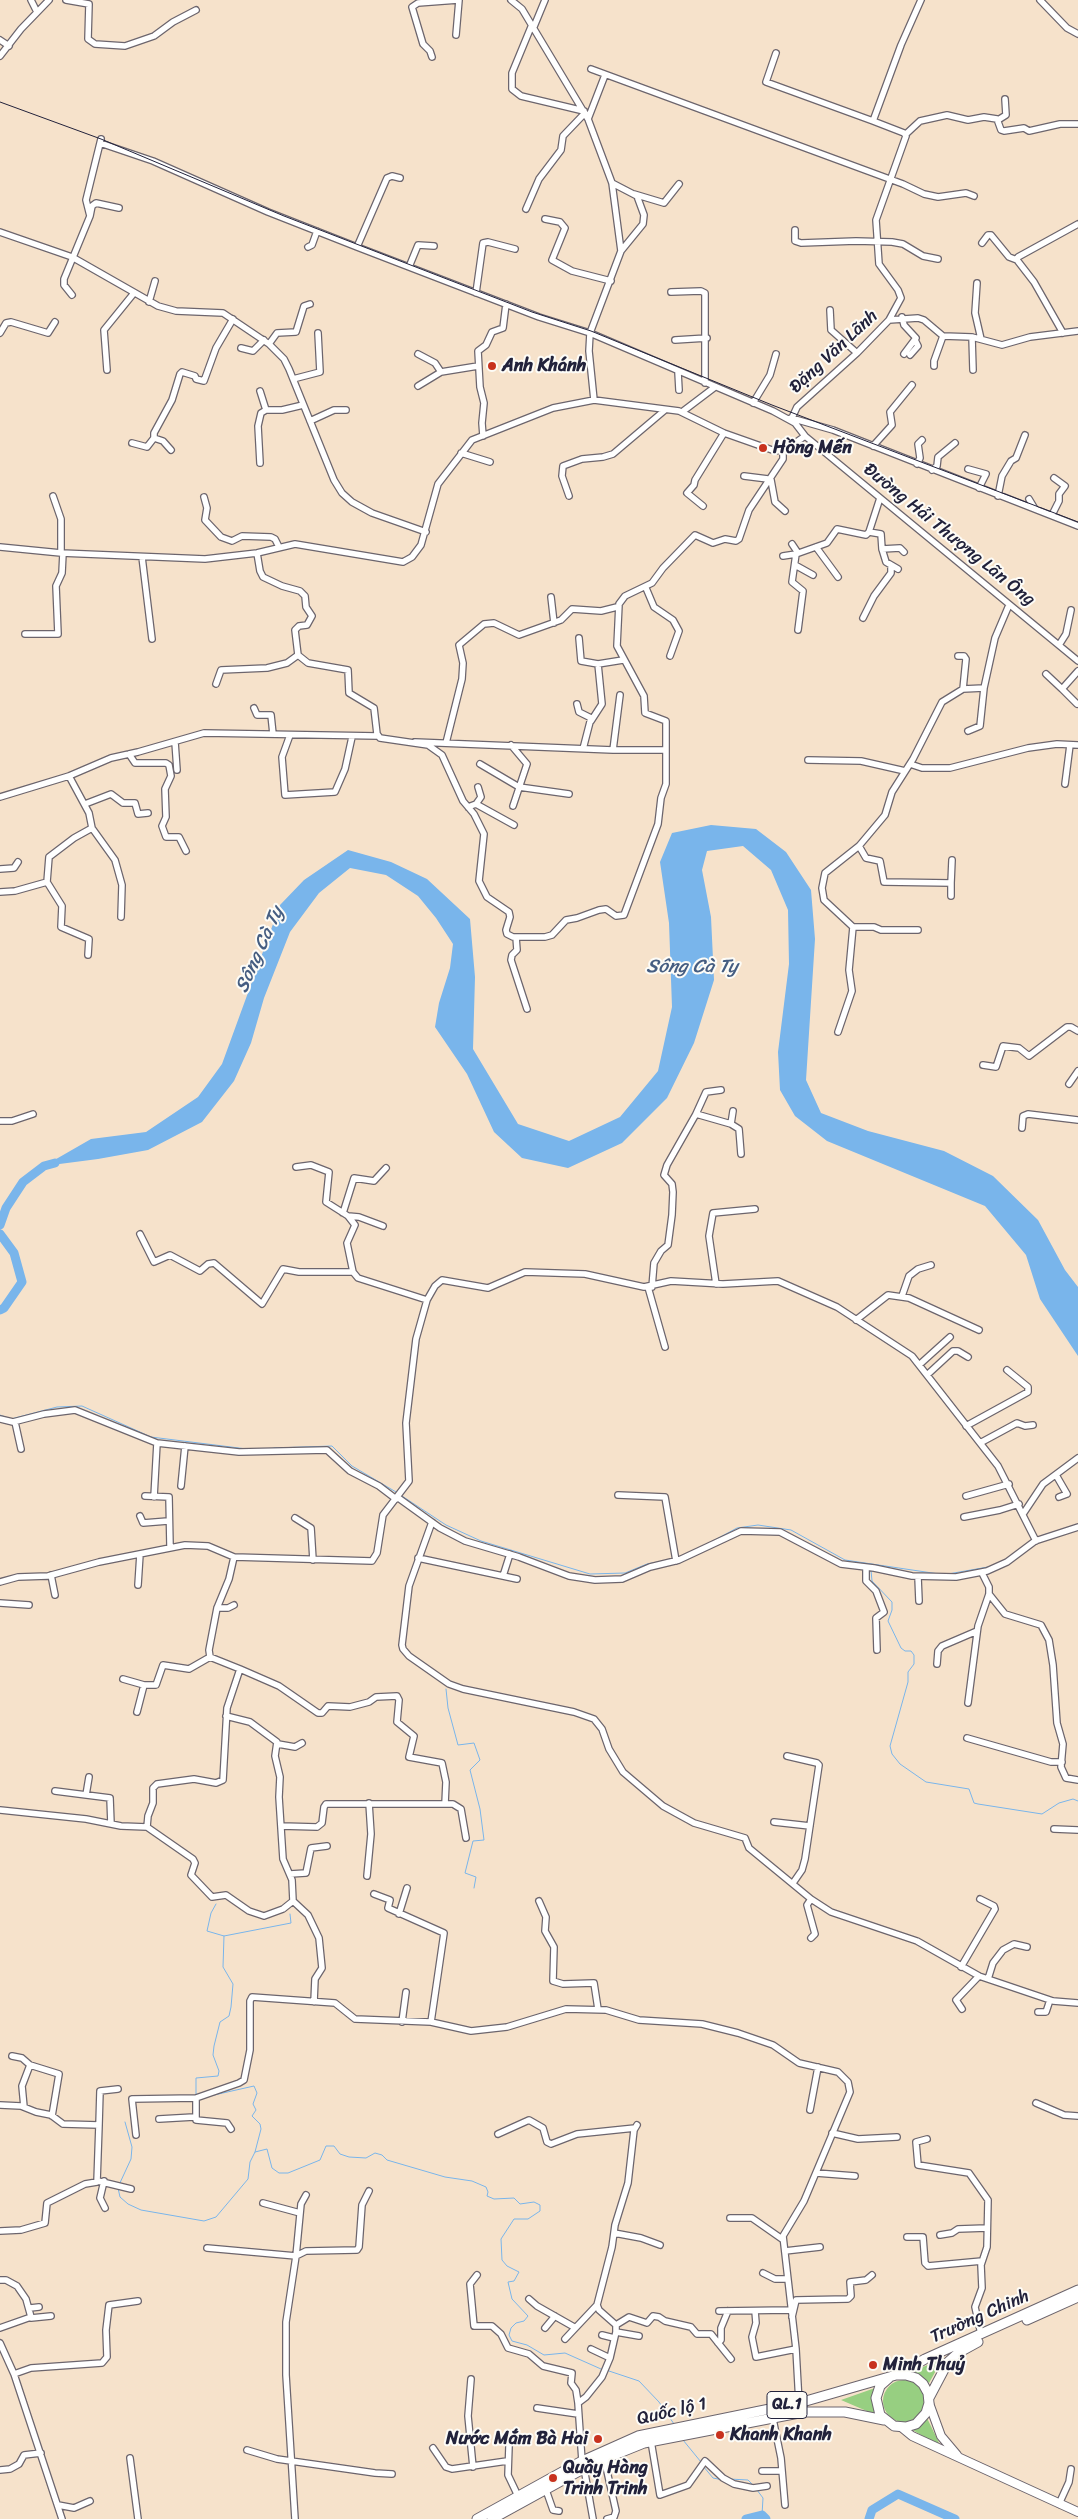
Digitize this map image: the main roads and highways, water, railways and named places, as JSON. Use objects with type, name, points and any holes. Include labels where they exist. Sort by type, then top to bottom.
[{"type":"highway","name":"Trường Chinh","points":[[893,2377],[925,2359],[1078,2290]]},
{"type":"highway","name":"Trường Chinh","points":[[929,2400],[943,2370],[958,2353],[1078,2297]]},
{"type":"highway","name":"QL.1","points":[[901,2427],[884,2420],[878,2410],[876,2398],[880,2386],[893,2377],[906,2375],[920,2381],[926,2388],[929,2400]]},
{"type":"highway","name":"Quốc lộ 1","points":[[477,2519],[518,2496],[638,2436],[683,2425],[799,2403],[893,2377]]},
{"type":"highway","points":[[901,2427],[911,2426],[920,2421],[926,2413],[929,2400]]},
{"type":"highway","name":"Quốc lộ 1","points":[[492,2519],[546,2490],[583,2464],[651,2441],[804,2412],[840,2411],[884,2420]]},
{"type":"main road","points":[[929,2400],[941,2436],[962,2460]]},
{"type":"main road","points":[[901,2427],[906,2433],[962,2460],[1078,2512]]},
{"type":"water","name":"Sông Cà Ty","points":[[711,825],[756,829],[786,852],[811,890],[815,939],[806,1080],[821,1113],[868,1131],[944,1151],[993,1176],[1038,1220],[1065,1270],[1078,1287],[1078,1356],[1040,1299],[1026,1255],[985,1206],[827,1141],[795,1116],[780,1090],[778,1052],[789,964],[788,910],[771,870],[743,846],[707,851],[702,870],[711,917],[714,980],[694,1043],[667,1098],[622,1143],[568,1168],[522,1158],[494,1132],[467,1074],[435,1027],[439,1003],[450,968],[453,944],[436,918],[418,896],[386,875],[350,868],[319,893],[290,932],[264,998],[251,1043],[234,1081],[202,1122],[148,1150],[44,1166],[91,1139],[146,1132],[198,1097],[222,1064],[280,905],[304,880],[348,850],[391,862],[427,879],[470,919],[475,977],[473,1049],[518,1124],[569,1141],[620,1117],[658,1071],[672,1007],[669,923],[660,862],[672,833]]},
{"type":"waterway","name":"Sông Cà Ty","points":[[0,1225],[6,1208],[23,1182],[44,1166],[55,1163]]},
{"type":"waterway","name":"Sông Cà Ty","points":[[0,1234],[14,1253],[22,1282],[4,1308],[0,1310]]},
{"type":"waterway","points":[[0,1415],[11,1419],[57,1407],[82,1406],[151,1437],[247,1449]]},
{"type":"waterway","points":[[274,1448],[332,1446],[352,1466],[396,1492]]},
{"type":"waterway","points":[[402,1496],[446,1525],[481,1541],[590,1574],[625,1573],[647,1564],[663,1561]]},
{"type":"waterway","points":[[711,1542],[737,1528],[758,1525],[791,1530],[845,1560],[939,1574]]},
{"type":"waterway","points":[[1043,1535],[1070,1527]]},
{"type":"waterway","points":[[948,1574],[988,1567]]},
{"type":"waterway","points":[[871,1570],[872,1581],[892,1602],[892,1610],[888,1621],[901,1648],[905,1651],[911,1651],[914,1655],[914,1664],[908,1672],[908,1682],[890,1746],[892,1754],[900,1764],[926,1782],[969,1789],[974,1803],[978,1804],[1042,1814],[1059,1803],[1073,1799],[1078,1801]]},
{"type":"waterway","points":[[446,1689],[448,1708],[458,1745],[474,1743],[480,1760],[470,1770],[480,1809],[484,1840],[473,1841],[465,1873],[476,1877],[474,1888]]},
{"type":"waterway","points":[[216,1904],[211,1913],[207,1931],[224,1936],[291,1923],[290,1914]]},
{"type":"waterway","points":[[196,2095],[196,2078],[218,2076],[219,2071],[213,2055],[214,2046],[220,2022],[229,2016],[231,2007],[233,1984],[223,1967],[224,1936]]},
{"type":"waterway","points":[[214,2095],[254,2086],[257,2093],[253,2104],[256,2110],[252,2116],[260,2124],[261,2129],[255,2152]]},
{"type":"waterway","points":[[119,2185],[131,2159],[132,2147],[125,2122]]},
{"type":"waterway","points":[[118,2188],[120,2197],[128,2204],[141,2210],[204,2221],[216,2217],[248,2179],[250,2162],[255,2152],[267,2149],[272,2168],[279,2173],[288,2173],[320,2160],[326,2146],[334,2146],[340,2154],[349,2157],[366,2158],[375,2153],[382,2155],[387,2160],[445,2177],[472,2181],[486,2187],[487,2196],[494,2199],[514,2198],[520,2204],[534,2202],[540,2205],[540,2211],[528,2219],[514,2219],[501,2239],[502,2260],[507,2266],[519,2272],[514,2281],[508,2282],[512,2299],[528,2316],[524,2321],[516,2323],[511,2328],[509,2335],[512,2341],[527,2345],[544,2355],[565,2353],[601,2369]]},
{"type":"waterway","points":[[609,2371],[639,2381],[659,2402],[674,2424]]},
{"type":"waterway","points":[[683,2440],[701,2462]]},
{"type":"waterway","points":[[703,2466],[713,2478],[723,2480]]},
{"type":"waterway","points":[[729,2479],[748,2480],[753,2485]]},
{"type":"waterway","points":[[757,2490],[763,2498],[762,2515]]},
{"type":"waterway","points":[[869,2519],[872,2510],[898,2494],[955,2519]]},
{"type":"waterway","points":[[746,2519],[762,2515],[766,2519]]},
{"type":"railway","points":[[0,102],[101,139],[284,216],[532,312],[591,331],[772,405],[1078,522]]},
{"type":"place","name":"Anh Khánh","points":[[492,366]]},
{"type":"place","name":"Hồng Mến","points":[[763,448]]},
{"type":"place","name":"Minh Thuỷ","points":[[873,2365]]},
{"type":"place","name":"Khanh Khanh","points":[[720,2435]]},
{"type":"place","name":"Nước Mắm Bà Hai","points":[[598,2439]]},
{"type":"place","name":"Quầy Hàng Trinh Trinh","points":[[553,2478]]}]
